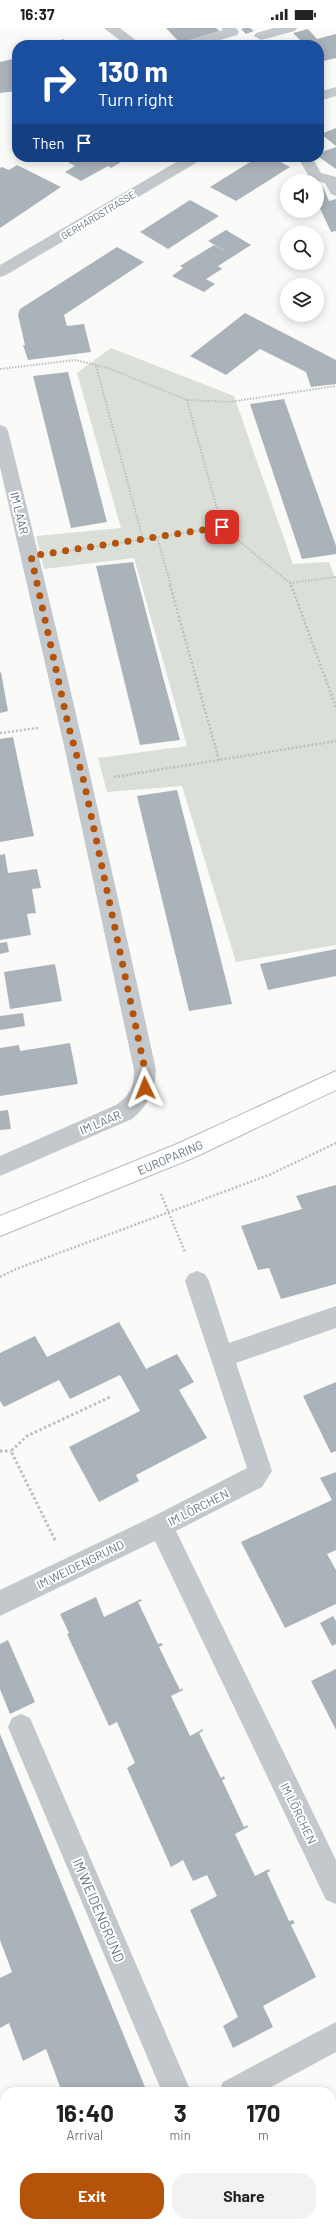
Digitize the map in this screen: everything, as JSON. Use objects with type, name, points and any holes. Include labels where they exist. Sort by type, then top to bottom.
[{"type":"main road","name":"EUROPARING","points":[[0,1226],[185,1151],[336,1080]]},
{"type":"street","points":[[111,28],[128,40]]},
{"type":"street","points":[[206,40],[232,32],[228,28]]},
{"type":"street","points":[[261,36],[290,28]]},
{"type":"street","points":[[324,95],[336,91]]},
{"type":"street","name":"GERHARDSTRASSE","points":[[0,272],[187,162]]},
{"type":"street","points":[[308,162],[315,176],[331,180],[336,191]]},
{"type":"street","name":"IM LAAR","points":[[0,431],[31,556],[68,724],[84,782],[145,1070],[145,1088],[135,1104],[124,1112],[0,1166]]},
{"type":"street","name":"IM LÖRCHEN","points":[[197,1281],[260,1471],[253,1479],[161,1526],[336,1890]]},
{"type":"street","points":[[221,1357],[336,1317]]},
{"type":"street","name":"IM WEIDENGRUND","points":[[0,1603],[161,1526]]},
{"type":"street","name":"IM WEIDENGRUND","points":[[21,1727],[175,2087]]},
{"type":"street","points":[[242,2087],[336,2036]]},
{"type":"path","points":[[0,369],[74,360],[108,368],[187,400],[229,402],[336,386]]},
{"type":"path","points":[[96,366],[143,539]]},
{"type":"path","points":[[187,400],[222,527],[290,582],[336,707]]},
{"type":"path","points":[[31,556],[222,527]]},
{"type":"path","points":[[157,537],[219,760]]},
{"type":"path","points":[[290,582],[336,577]]},
{"type":"path","points":[[0,733],[68,724]]},
{"type":"path","points":[[84,782],[336,741]]},
{"type":"path","points":[[0,1277],[16,1269],[168,1211],[269,1175],[336,1142]]},
{"type":"path","points":[[150,1166],[197,1281]]},
{"type":"path","points":[[0,1451],[11,1451],[27,1436],[110,1397]]},
{"type":"path","points":[[11,1451],[69,1569]]},
{"type":"shaded area","points":[[111,348],[234,396],[293,564],[329,562],[336,580],[336,945],[236,962],[182,786],[107,792],[98,758],[187,746],[134,558],[44,569],[36,536],[121,528],[77,373]]},
{"type":"building","points":[[166,28],[216,28],[220,31],[190,40],[177,40]]},
{"type":"building","points":[[250,28],[254,31],[246,34],[241,29]]},
{"type":"building","points":[[308,29],[317,39],[336,34],[336,58],[324,61],[324,40],[300,40],[293,33]]},
{"type":"building","points":[[12,59],[12,92],[0,93],[0,62]]},
{"type":"building","points":[[336,128],[336,146],[324,136],[324,133]]},
{"type":"building","points":[[336,147],[336,169],[324,161],[324,151]]},
{"type":"building","points":[[68,162],[121,162],[111,168],[108,166],[81,181],[65,172],[75,166]]},
{"type":"building","points":[[250,162],[280,162],[290,167],[236,201],[210,187]]},
{"type":"building","points":[[17,165],[61,187],[0,228],[0,168],[2,167],[9,170]]},
{"type":"building","points":[[324,189],[329,201],[336,199],[336,231],[331,232],[324,217]]},
{"type":"building","points":[[190,200],[219,216],[168,249],[140,232]]},
{"type":"building","points":[[226,230],[251,245],[218,266],[222,269],[206,279],[215,284],[204,292],[172,276],[183,268],[180,266],[214,245],[229,253],[208,241]]},
{"type":"building","points":[[117,247],[144,262],[64,315],[67,326],[84,324],[91,352],[28,360],[23,345],[25,345],[18,315],[20,309]]},
{"type":"building","points":[[245,313],[336,360],[336,384],[311,387],[306,372],[260,349],[226,375],[190,356]]},
{"type":"building","points":[[68,372],[107,522],[71,528],[33,376]]},
{"type":"building","points":[[284,399],[336,546],[336,554],[302,559],[250,404]]},
{"type":"building","points":[[133,562],[180,740],[140,745],[96,566]]},
{"type":"building","points":[[1,672],[8,711],[0,713],[0,673]]},
{"type":"building","points":[[13,737],[34,836],[0,842],[0,739]]},
{"type":"building","points":[[177,790],[232,1004],[189,1011],[137,796]]},
{"type":"building","points":[[5,854],[8,873],[37,869],[41,888],[32,889],[36,913],[27,914],[31,935],[0,940],[0,855]]},
{"type":"building","points":[[7,942],[9,952],[0,954],[0,943]]},
{"type":"building","points":[[336,949],[336,976],[268,990],[260,964]]},
{"type":"building","points":[[55,964],[62,1001],[10,1009],[4,972]]},
{"type":"building","points":[[23,1013],[25,1026],[0,1030],[0,1016]]},
{"type":"building","points":[[70,1043],[78,1084],[0,1096],[0,1048],[19,1045],[20,1051]]},
{"type":"building","points":[[8,1110],[11,1129],[0,1130],[0,1111]]},
{"type":"building","points":[[336,1185],[336,1284],[281,1299],[269,1268],[258,1270],[241,1226],[302,1209],[296,1196]]},
{"type":"building","points":[[119,1322],[146,1369],[177,1354],[194,1382],[179,1390],[207,1438],[136,1475],[139,1481],[99,1502],[69,1447],[140,1411],[120,1375],[70,1399],[59,1380],[4,1407],[0,1401],[0,1353],[35,1336],[47,1357]]},
{"type":"building","points":[[336,1382],[336,1451],[331,1453],[303,1396]]},
{"type":"building","points":[[336,1472],[336,1550],[327,1554],[336,1570],[336,1604],[285,1628],[241,1542],[332,1500],[320,1478]]},
{"type":"building","points":[[96,1597],[104,1617],[141,1599],[142,1601],[138,1602],[158,1644],[161,1643],[163,1645],[159,1647],[180,1690],[182,1688],[183,1690],[171,1696],[190,1736],[203,1729],[203,1731],[199,1733],[221,1778],[224,1776],[225,1779],[222,1780],[244,1827],[247,1825],[248,1827],[235,1834],[255,1876],[269,1869],[270,1871],[267,1873],[289,1921],[293,1920],[295,1923],[291,1925],[316,1977],[263,2006],[273,2027],[233,2048],[223,2026],[238,2017],[190,1910],[217,1896],[207,1875],[193,1881],[183,1860],[171,1867],[127,1768],[135,1763],[117,1722],[109,1726],[67,1634],[69,1633],[60,1614]]},
{"type":"building","points":[[333,1616],[336,1621],[336,1644],[332,1646],[320,1623]]},
{"type":"building","points":[[8,1640],[35,1702],[10,1714],[0,1689],[0,1644]]},
{"type":"building","points":[[336,1669],[336,1730],[311,1681]]},
{"type":"building","points":[[0,1734],[145,2087],[60,2087],[46,2049],[23,2061],[9,2023],[0,2028],[0,1978],[12,1972],[0,1940]]},
{"type":"route","points":[[145,1088],[145,1070],[84,782],[68,724],[31,556],[222,527]]}]
